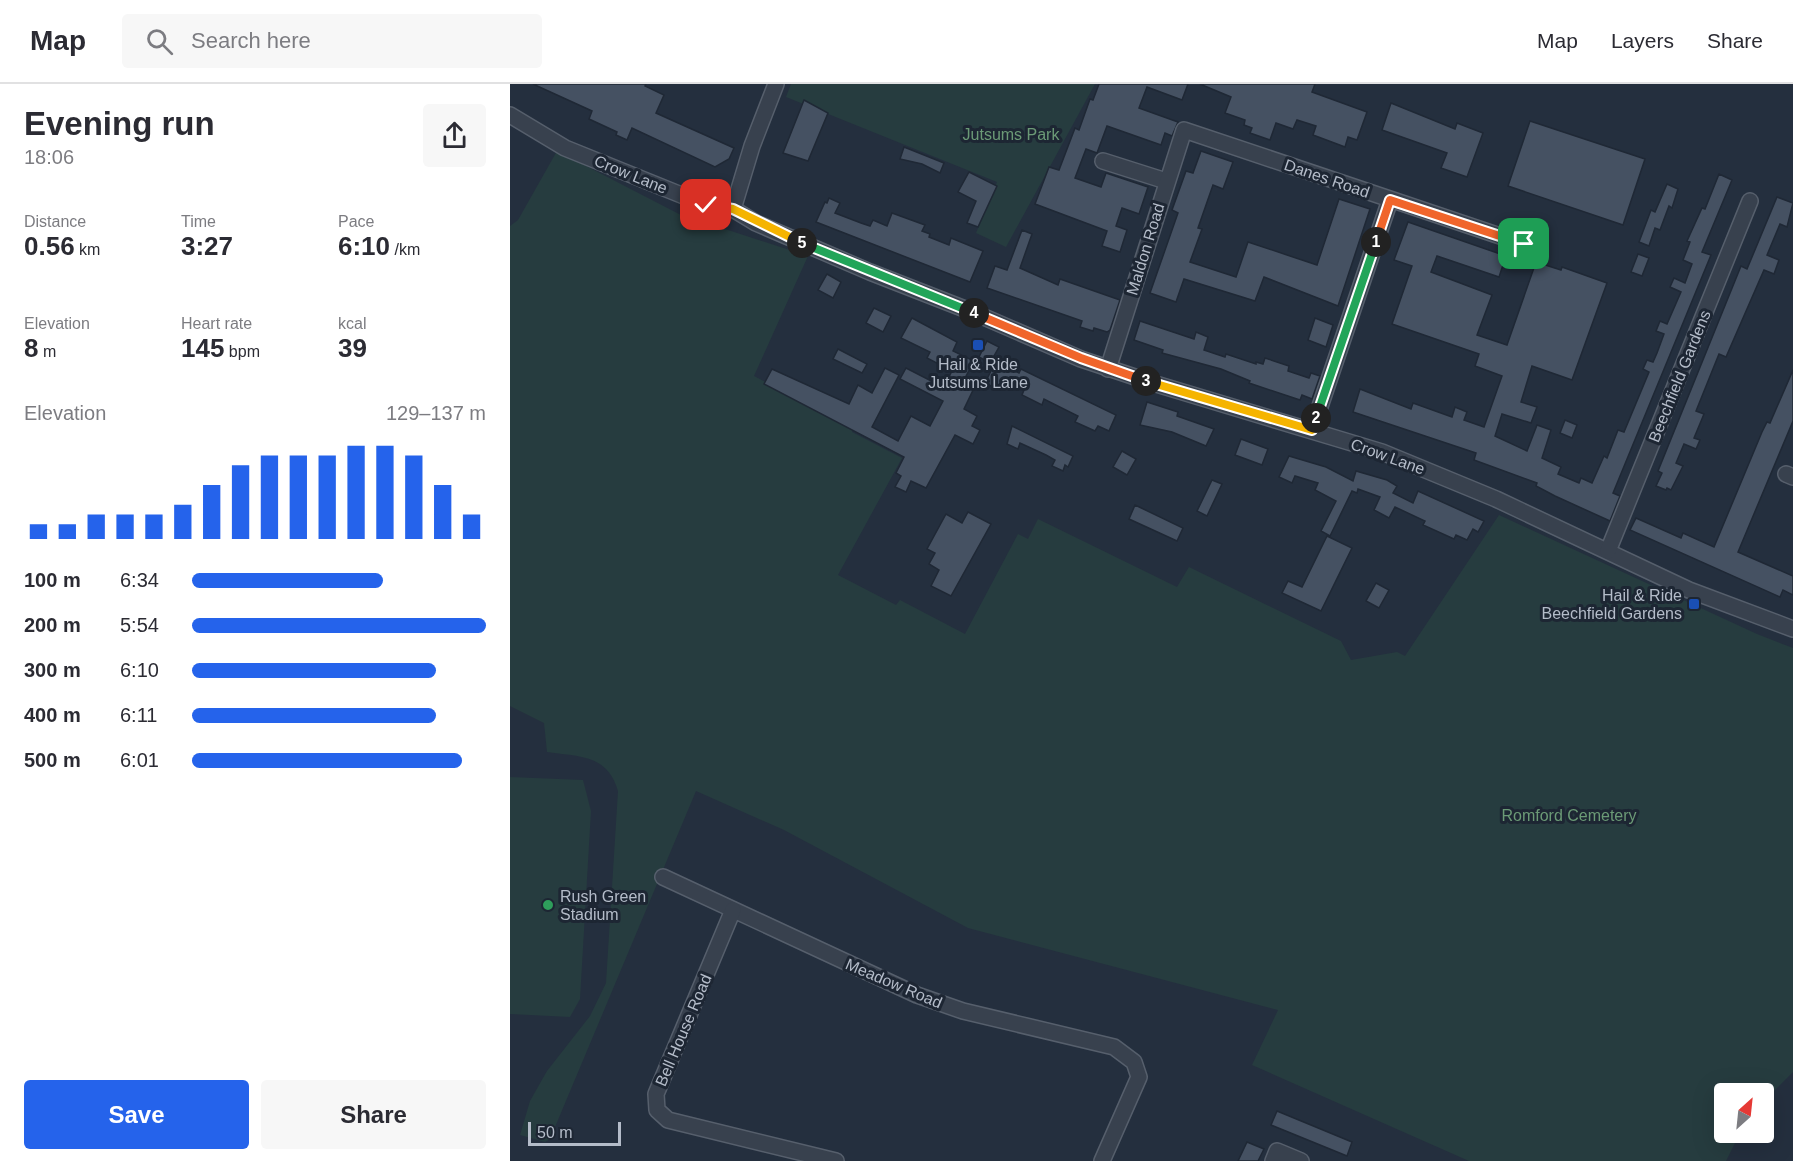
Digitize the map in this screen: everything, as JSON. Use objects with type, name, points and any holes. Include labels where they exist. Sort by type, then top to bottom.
[{"type":"street","points":[[733,209],[752,146],[776,84]]},
{"type":"street","name":"Crow Lane","points":[[510,115],[565,148],[706,205],[733,209],[756,223],[870,272],[1108,369],[1382,452],[1441,475],[1689,590],[1793,629]]},
{"type":"street","name":"Maldon Road","points":[[1108,369],[1184,130]]},
{"type":"street","name":"Danes Road","points":[[1184,130],[1539,249]]},
{"type":"street","points":[[1103,161],[1166,181]]},
{"type":"street","points":[[1312,430],[1390,200]]},
{"type":"street","name":"Beechfield Gardens","points":[[1608,551],[1750,201]]},
{"type":"street","name":"Meadow Road","points":[[663,877],[917,995],[963,1011],[1114,1047],[1134,1062],[1139,1077],[1102,1161]]},
{"type":"street","name":"Bell House Road","points":[[733,910],[657,1094],[657,1110],[668,1120],[837,1161]]},
{"type":"street","points":[[1273,1161],[1277,1151],[1301,1161]]},
{"type":"green space","name":"Jutsums Park","points":[[791,84],[1095,84],[1006,247],[976,233],[997,182],[786,97]]},
{"type":"green space","name":"Romford Cemetery","points":[[557,151],[679,214],[808,256],[754,376],[853,428],[852,432],[902,458],[838,575],[896,605],[900,600],[965,634],[1018,534],[1028,539],[1038,519],[1177,587],[1189,567],[1341,641],[1351,660],[1397,652],[1405,656],[1499,515],[1757,634],[1793,648],[1793,1072],[1774,1091],[1774,1083],[1714,1083],[1714,1143],[1735,1143],[1726,1161],[1469,1161],[1252,1065],[1278,1010],[968,928],[784,830],[696,791],[550,1139],[545,1142],[520,1135],[530,1101],[547,1071],[590,1016],[606,983],[618,791],[607,770],[599,764],[581,757],[547,752],[544,723],[510,706],[510,226],[518,220]]},
{"type":"green space","name":"Rush Green Stadium","points":[[510,777],[583,780],[591,811],[580,999],[570,1017],[510,1014]]},
{"type":"building","points":[[533,84],[646,84],[645,86],[664,95],[656,113],[734,148],[729,159],[715,167],[632,128],[627,140],[616,135],[617,132],[589,119],[592,111]]},
{"type":"building","points":[[1099,84],[1188,84],[1182,100],[1147,87],[1139,108],[1178,122],[1172,136],[1165,133],[1161,145],[1107,126],[1097,153],[1086,149],[1075,178],[1101,187],[1106,173],[1148,187],[1139,214],[1122,208],[1116,226],[1127,230],[1120,252],[1102,246],[1107,231],[1035,204],[1049,167],[1059,170],[1075,128],[1079,130],[1090,99],[1093,100]]},
{"type":"building","points":[[1200,84],[1315,84],[1312,92],[1367,112],[1357,140],[1348,137],[1345,147],[1313,135],[1316,126],[1297,120],[1293,129],[1276,123],[1270,140],[1250,133],[1252,128],[1244,125],[1245,120],[1225,113],[1231,97]]},
{"type":"building","points":[[804,100],[828,113],[808,161],[783,153]]},
{"type":"building","points":[[1391,103],[1455,129],[1457,123],[1483,133],[1467,177],[1441,168],[1447,153],[1382,130]]},
{"type":"building","points":[[1530,121],[1645,159],[1623,225],[1508,186]]},
{"type":"building","points":[[904,147],[944,163],[940,173],[922,164],[900,159]]},
{"type":"building","points":[[1201,151],[1233,162],[1223,189],[1213,185],[1198,228],[1202,229],[1190,262],[1236,277],[1248,242],[1317,265],[1339,199],[1370,209],[1338,306],[1264,277],[1255,301],[1184,279],[1176,302],[1150,293],[1178,213],[1172,210],[1186,171],[1193,173]]},
{"type":"building","points":[[969,172],[997,186],[978,227],[967,223],[976,201],[958,192]]},
{"type":"building","points":[[1719,174],[1732,180],[1702,252],[1711,255],[1613,493],[1620,496],[1610,521],[1555,496],[1536,486],[1537,483],[1474,460],[1476,453],[1353,412],[1360,389],[1411,409],[1413,403],[1452,417],[1455,407],[1467,412],[1464,420],[1484,427],[1502,376],[1475,366],[1479,354],[1392,324],[1412,266],[1394,260],[1408,222],[1506,256],[1499,277],[1437,256],[1431,272],[1492,295],[1477,335],[1507,345],[1536,262],[1561,270],[1562,267],[1607,283],[1572,380],[1532,366],[1521,402],[1537,407],[1531,423],[1502,414],[1495,436],[1527,451],[1537,425],[1551,430],[1542,458],[1561,467],[1558,474],[1579,483],[1581,478],[1592,483],[1604,456],[1607,458],[1618,430],[1624,432],[1649,372],[1643,369],[1647,360],[1653,362],[1657,353],[1664,334],[1656,331],[1660,321],[1667,324],[1681,292],[1670,287],[1674,278],[1685,283],[1692,264],[1683,260],[1690,242],[1687,241],[1702,208],[1705,209]]},
{"type":"building","points":[[1667,184],[1678,189],[1672,208],[1669,206],[1660,230],[1655,228],[1649,246],[1639,242],[1651,210],[1655,212]]},
{"type":"building","points":[[1777,197],[1793,203],[1787,227],[1780,224],[1767,255],[1779,260],[1774,274],[1764,270],[1726,357],[1719,354],[1696,411],[1704,414],[1694,438],[1700,440],[1696,449],[1684,444],[1676,463],[1683,466],[1671,490],[1667,488],[1666,490],[1656,486],[1662,473],[1658,471],[1741,266],[1747,269]]},
{"type":"building","points":[[829,198],[840,203],[835,213],[861,223],[870,226],[873,220],[887,226],[892,213],[925,225],[922,231],[930,234],[929,237],[949,245],[951,238],[983,251],[970,282],[816,222]]},
{"type":"building","points":[[1022,230],[1032,234],[1020,268],[1058,285],[1060,279],[1120,300],[1110,330],[1107,332],[1094,328],[1093,331],[1080,327],[1082,321],[987,288],[995,266],[1007,270]]},
{"type":"building","points":[[1638,254],[1649,258],[1642,276],[1631,272]]},
{"type":"building","points":[[827,274],[841,282],[833,298],[818,290]]},
{"type":"building","points":[[874,308],[891,316],[883,332],[866,323]]},
{"type":"building","points":[[912,318],[957,342],[953,351],[974,361],[964,380],[975,386],[964,409],[977,416],[972,426],[980,430],[973,444],[955,435],[926,488],[911,481],[906,492],[895,487],[901,476],[896,473],[904,457],[764,384],[772,369],[849,404],[858,385],[872,393],[885,368],[899,375],[872,427],[898,441],[911,416],[930,426],[943,401],[900,379],[906,368],[943,387],[952,371],[927,358],[930,352],[901,338]]},
{"type":"building","points":[[1315,318],[1333,325],[1326,347],[1308,340]]},
{"type":"building","points":[[1140,321],[1194,339],[1196,332],[1208,337],[1204,350],[1225,357],[1226,354],[1256,364],[1256,362],[1263,364],[1265,358],[1289,366],[1288,371],[1309,378],[1311,373],[1320,376],[1312,399],[1302,395],[1300,400],[1249,383],[1250,381],[1221,369],[1162,353],[1163,350],[1134,340]]},
{"type":"building","points":[[987,341],[999,347],[990,363],[979,357]]},
{"type":"building","points":[[838,349],[867,364],[862,373],[833,359]]},
{"type":"building","points":[[996,361],[1019,373],[1021,369],[1116,415],[1109,431],[1098,426],[1095,431],[1075,422],[1078,416],[1044,399],[1042,405],[1022,395],[1024,390],[1004,380],[999,390],[985,383]]},
{"type":"building","points":[[1793,370],[1793,421],[1738,552],[1793,576],[1793,595],[1783,590],[1780,597],[1630,530],[1636,518],[1681,538],[1683,533],[1714,547],[1762,432],[1767,422],[1770,423]]},
{"type":"building","points":[[1147,402],[1178,412],[1177,416],[1214,429],[1206,446],[1172,432],[1140,425]]},
{"type":"building","points":[[1565,420],[1577,425],[1572,438],[1560,433]]},
{"type":"building","points":[[1012,426],[1073,456],[1068,467],[1065,465],[1063,471],[1052,466],[1055,460],[1020,443],[1018,449],[1007,444]]},
{"type":"building","points":[[1241,439],[1268,449],[1262,465],[1235,455]]},
{"type":"building","points":[[1122,451],[1136,459],[1127,475],[1113,467]]},
{"type":"building","points":[[1289,456],[1326,467],[1353,481],[1356,471],[1387,480],[1397,486],[1393,493],[1413,503],[1418,491],[1484,521],[1478,532],[1473,529],[1467,540],[1456,535],[1454,539],[1423,525],[1425,521],[1395,507],[1389,518],[1374,510],[1380,497],[1358,489],[1357,493],[1352,491],[1330,536],[1321,531],[1336,501],[1315,490],[1318,483],[1295,476],[1292,483],[1279,477]]},
{"type":"building","points":[[1212,480],[1222,484],[1207,516],[1197,511]]},
{"type":"building","points":[[1135,505],[1183,528],[1177,541],[1129,519]]},
{"type":"building","points":[[968,512],[991,524],[951,596],[931,586],[939,570],[929,564],[935,553],[927,549],[946,514],[962,523]]},
{"type":"building","points":[[1327,536],[1352,548],[1321,611],[1282,593],[1288,581],[1302,587]]},
{"type":"building","points":[[1376,583],[1389,590],[1379,608],[1366,601]]},
{"type":"building","points":[[1277,1111],[1352,1142],[1347,1156],[1271,1125]]},
{"type":"building","points":[[1247,1142],[1264,1149],[1258,1161],[1238,1161]]},
{"type":"place","name":"Hail & Ride Jutsums Lane","points":[[978,345]]},
{"type":"place","name":"Hail & Ride Beechfield Gardens","points":[[1694,604]]},
{"type":"place","name":"Rush Green Stadium","points":[[548,905]]},
{"type":"route","points":[[706,205],[733,209],[756,223],[870,272],[1108,369],[1312,430],[1390,200],[1524,244]]}]
